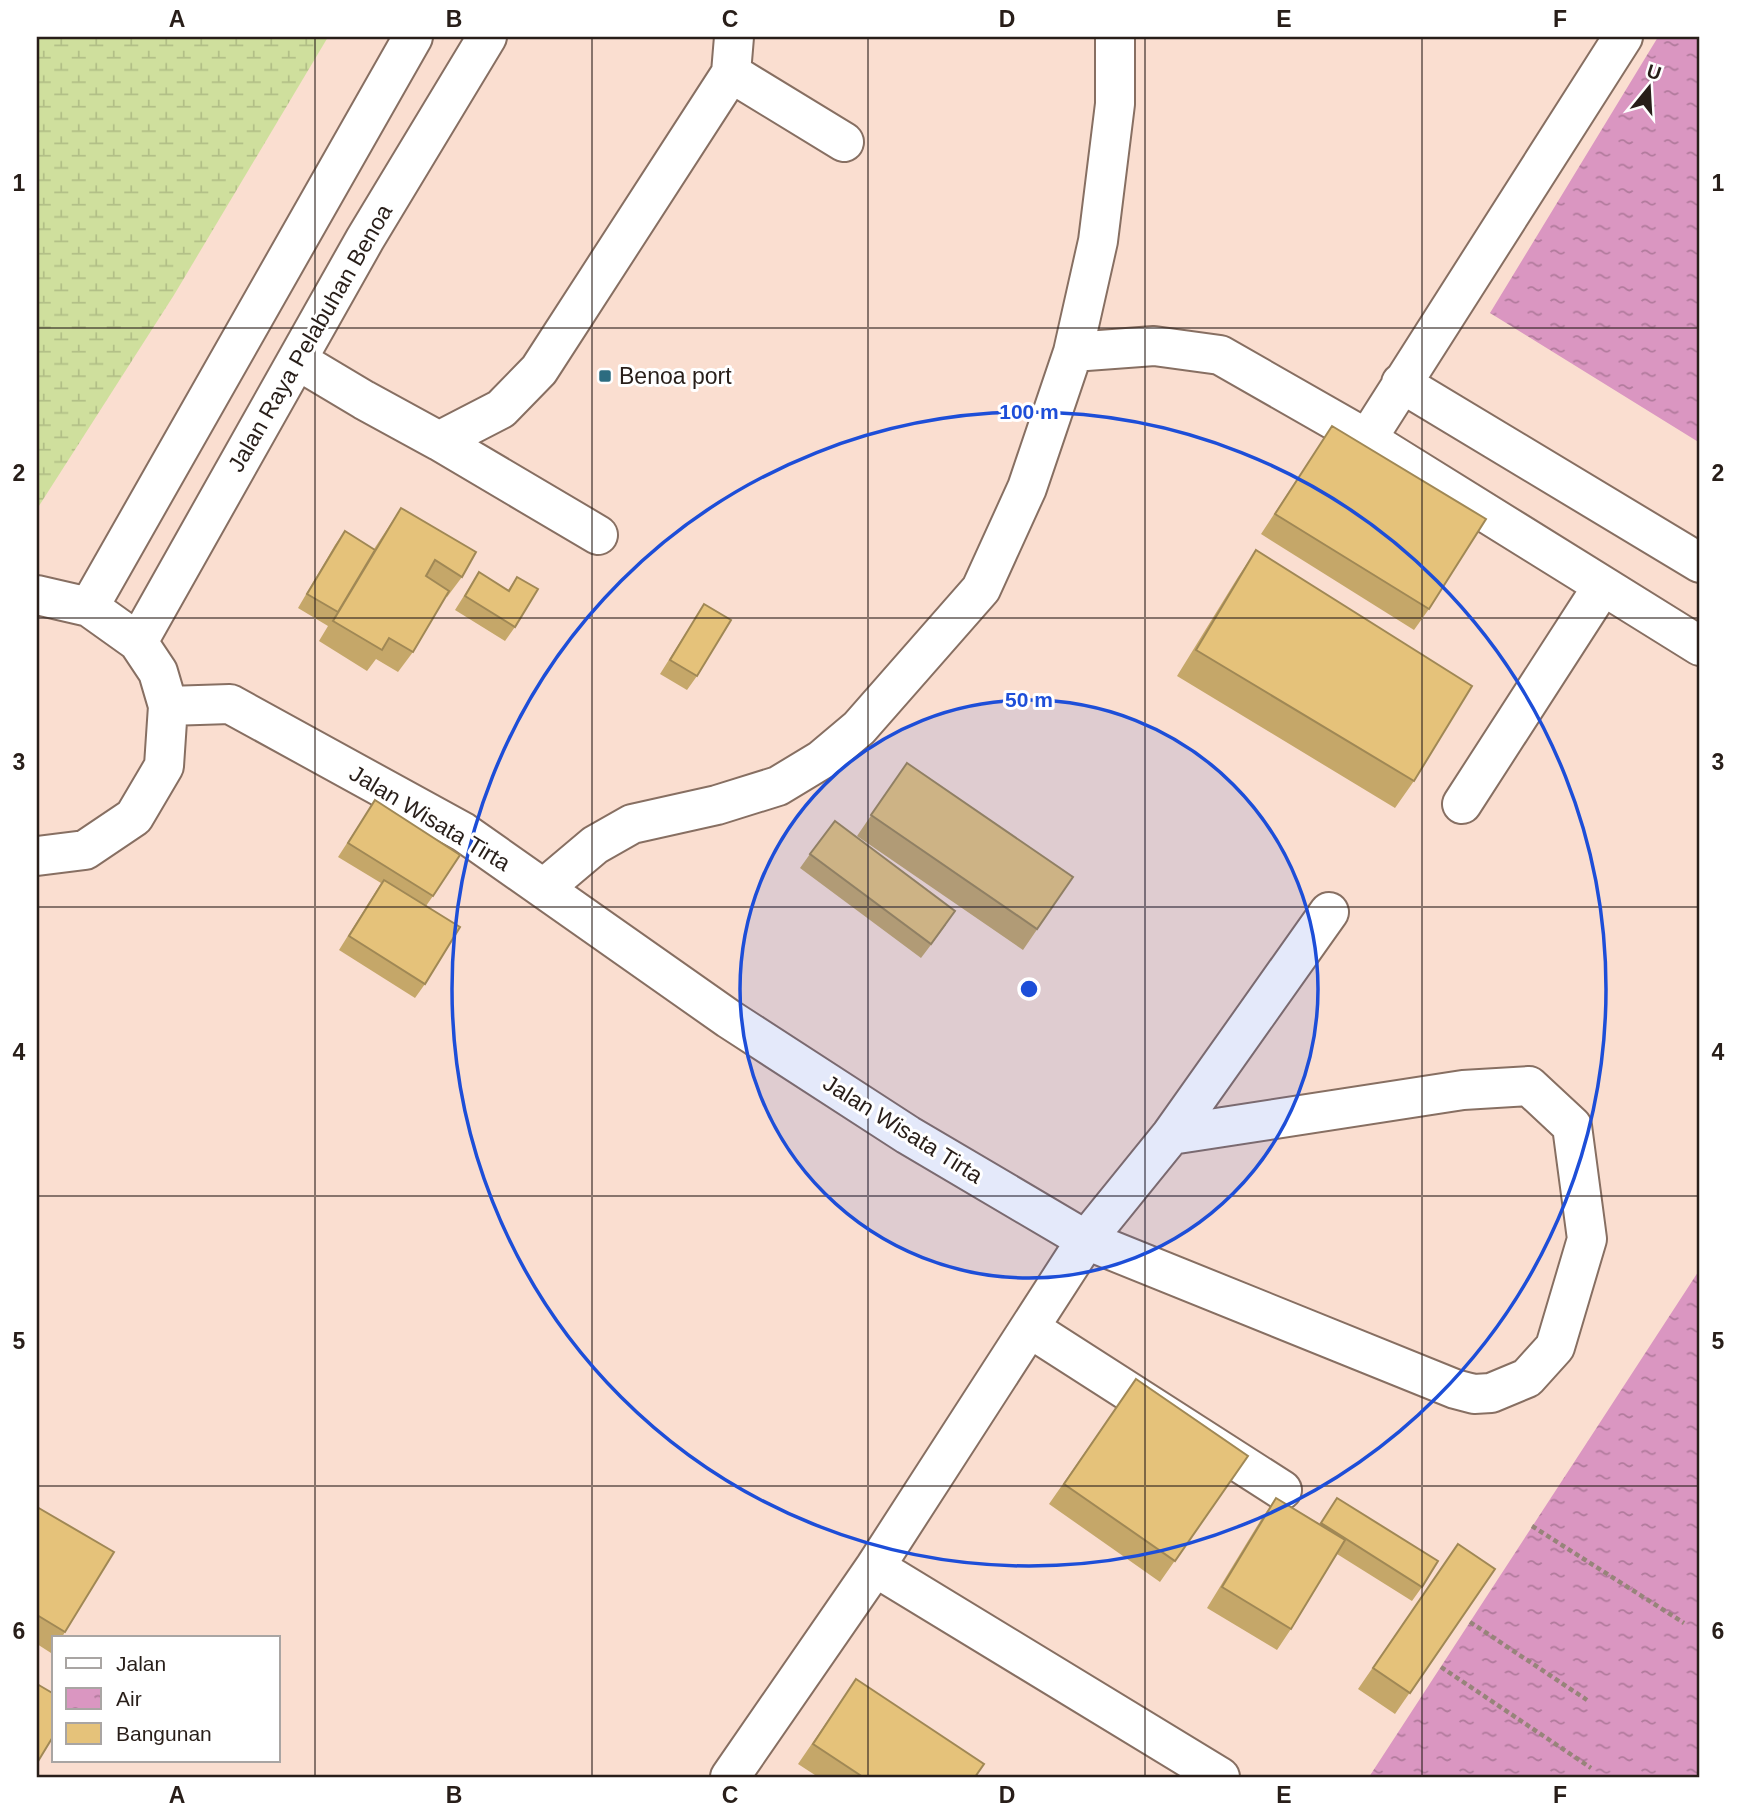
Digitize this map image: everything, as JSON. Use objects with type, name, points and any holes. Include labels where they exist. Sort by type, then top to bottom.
[{"type":"street","points":[[89,607],[413,37]]},
{"type":"street","name":"Jalan Raya Pelabuhan Benoa","points":[[138,642],[365,239],[487,37]]},
{"type":"street","points":[[544,888],[595,845],[632,824],[717,805],[778,786],[821,760],[859,728],[981,589],[1027,488],[1073,352],[1098,241],[1115,104],[1115,37]]},
{"type":"street","points":[[1367,439],[1623,37]]},
{"type":"street","points":[[439,441],[501,409],[539,370],[732,55],[844,142]]},
{"type":"street","points":[[1073,352],[1154,346],[1220,355],[1367,439],[1700,646]]},
{"type":"street","points":[[298,360],[598,535]]},
{"type":"street","points":[[1401,383],[1700,564]]},
{"type":"street","points":[[1462,804],[1602,587]]},
{"type":"street","points":[[37,596],[89,607],[138,642],[158,672],[168,706],[164,766],[134,817],[85,850],[37,856]]},
{"type":"street","name":"Jalan Wisata Tirta","points":[[168,706],[230,704],[463,832],[740,1026],[908,1135],[1086,1240],[1447,1386],[1474,1394],[1491,1394],[1527,1378],[1555,1347],[1587,1239],[1572,1126],[1529,1086],[1463,1090],[1171,1135]]},
{"type":"street","points":[[730,1777],[875,1567],[1086,1240],[1171,1135],[1329,912]]},
{"type":"street","points":[[1031,1329],[1282,1490]]},
{"type":"street","points":[[875,1567],[1220,1777]]},
{"type":"path","points":[[1532,1526],[1684,1623]]},
{"type":"path","points":[[1470,1622],[1587,1700]]},
{"type":"path","points":[[1441,1667],[1591,1768]]},
{"type":"green space","points":[[37,37],[328,37],[174,295],[37,509]]},
{"type":"water","points":[[1658,37],[1700,37],[1700,443],[1490,313]]},
{"type":"water","points":[[1700,1269],[1700,1777],[1369,1777]]},
{"type":"building","points":[[1332,426],[1486,519],[1429,609],[1275,514]]},
{"type":"building","points":[[401,508],[476,552],[462,577],[435,560],[426,576],[449,591],[413,652],[389,638],[382,650],[333,621]]},
{"type":"building","points":[[345,531],[375,550],[338,612],[307,594]]},
{"type":"building","points":[[1256,550],[1472,686],[1414,781],[1196,650]]},
{"type":"building","points":[[479,572],[509,591],[517,577],[538,589],[515,627],[465,596]]},
{"type":"building","points":[[704,604],[731,620],[697,676],[670,660]]},
{"type":"building","points":[[907,763],[1073,877],[1037,929],[871,815]]},
{"type":"building","points":[[375,800],[460,855],[433,896],[348,843]]},
{"type":"building","points":[[835,821],[955,911],[931,944],[810,854]]},
{"type":"building","points":[[384,880],[460,927],[425,984],[349,936]]},
{"type":"building","points":[[1136,1379],[1248,1456],[1175,1561],[1064,1484]]},
{"type":"building","points":[[1276,1498],[1345,1540],[1291,1629],[1222,1587]]},
{"type":"building","points":[[1337,1498],[1438,1561],[1422,1587],[1321,1523]]},
{"type":"building","points":[[37,1507],[114,1552],[65,1632],[37,1615]]},
{"type":"building","points":[[1458,1544],[1495,1569],[1410,1693],[1373,1668]]},
{"type":"building","points":[[856,1679],[984,1764],[975,1777],[863,1777],[813,1744]]},
{"type":"building","points":[[37,1684],[52,1693],[52,1738],[37,1763]]},
{"type":"place","name":"Benoa port","points":[[605,376]]}]
